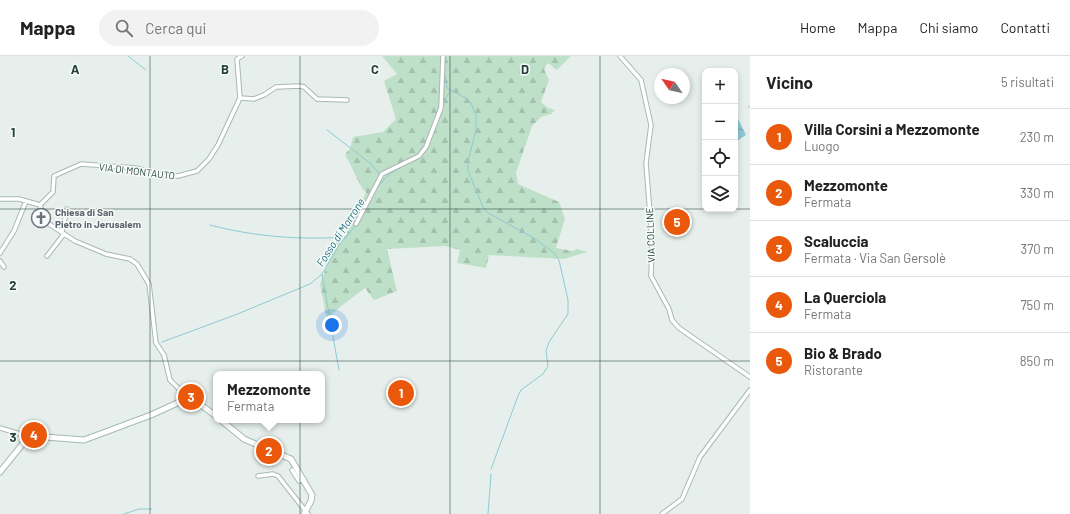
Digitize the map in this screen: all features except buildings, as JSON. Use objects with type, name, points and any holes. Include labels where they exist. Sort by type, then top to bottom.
[{"type":"main road","points":[[0,472],[30,437],[37,436],[84,440],[151,415],[181,400],[189,399],[197,402],[213,414]]},
{"type":"main road","points":[[225,423],[248,441],[288,457],[293,461],[312,495],[306,513]]},
{"type":"street","name":"VIA DI MONTAUTO","points":[[40,205],[53,192],[54,176],[79,164],[135,168],[166,176],[178,176],[197,170],[209,158],[218,145],[240,98],[236,58],[242,56]]},
{"type":"street","points":[[356,224],[382,174],[419,156],[426,147],[441,108],[443,56]]},
{"type":"street","name":"VIA COLLINE","points":[[620,56],[641,80],[651,125],[646,163],[652,240],[651,276],[669,309],[672,320],[679,328],[750,378]]},
{"type":"street","points":[[240,98],[254,99],[264,96],[276,87],[300,86],[304,87],[317,99],[347,100]]},
{"type":"street","points":[[0,199],[26,201],[40,205],[46,222],[81,244],[109,255],[130,259],[137,264],[149,284],[156,343],[164,355],[171,382],[188,396],[189,399]]},
{"type":"street","points":[[0,253],[14,231],[26,201]]},
{"type":"street","points":[[47,256],[63,233],[67,209]]},
{"type":"street","points":[[0,261],[4,267]]},
{"type":"street","points":[[662,514],[682,500],[700,457],[750,390]]},
{"type":"street","points":[[0,428],[28,435],[30,437]]},
{"type":"street","points":[[292,470],[299,480],[304,479]]},
{"type":"street","points":[[258,476],[273,474],[278,476],[306,513]]},
{"type":"green space","points":[[382,56],[571,56],[557,70],[548,63],[544,69],[549,80],[541,102],[548,108],[555,110],[551,114],[541,117],[532,126],[516,173],[518,184],[559,202],[565,219],[556,248],[573,251],[577,249],[587,252],[564,259],[489,255],[486,268],[457,263],[460,250],[445,246],[387,249],[397,291],[374,300],[365,288],[327,319],[320,284],[337,239],[345,237],[366,192],[362,188],[345,154],[350,149],[353,137],[383,132],[396,119],[384,81],[397,74]]},
{"type":"water","points":[[738,119],[746,135],[738,140]]},
{"type":"waterway","points":[[128,56],[146,70]]},
{"type":"waterway","points":[[444,71],[447,88],[467,99],[471,103],[476,115],[476,130],[468,161],[468,171],[483,207],[488,213],[534,238],[554,253],[559,260],[568,300],[568,314],[549,342],[546,351],[548,366],[543,374],[521,390],[491,469]]},
{"type":"waterway","name":"Fosso di Marrone","points":[[437,124],[445,99],[450,92]]},
{"type":"waterway","points":[[327,130],[370,163],[380,174]]},
{"type":"waterway","name":"Fosso di Marrone","points":[[377,188],[389,174],[412,161]]},
{"type":"waterway","points":[[210,225],[278,237],[347,237]]},
{"type":"waterway","name":"Fosso di Marrone","points":[[162,342],[235,315],[310,284],[322,274],[339,245],[356,225]]},
{"type":"waterway","points":[[322,275],[339,370]]},
{"type":"waterway","points":[[488,514],[491,474]]},
{"type":"waterway","points":[[124,514],[139,509],[152,509]]},
{"type":"place","name":"Chiesa di San Pietro in Jerusalem","points":[[41,218]]},
{"type":"place","name":"Bio & Brado","points":[[677,222]]},
{"type":"place","name":"Villa Corsini a Mezzomonte","points":[[401,393]]},
{"type":"place","name":"Scaluccia","points":[[191,397]]},
{"type":"place","name":"La Querciola","points":[[34,435]]},
{"type":"place","name":"Mezzomonte","points":[[269,451]]}]
